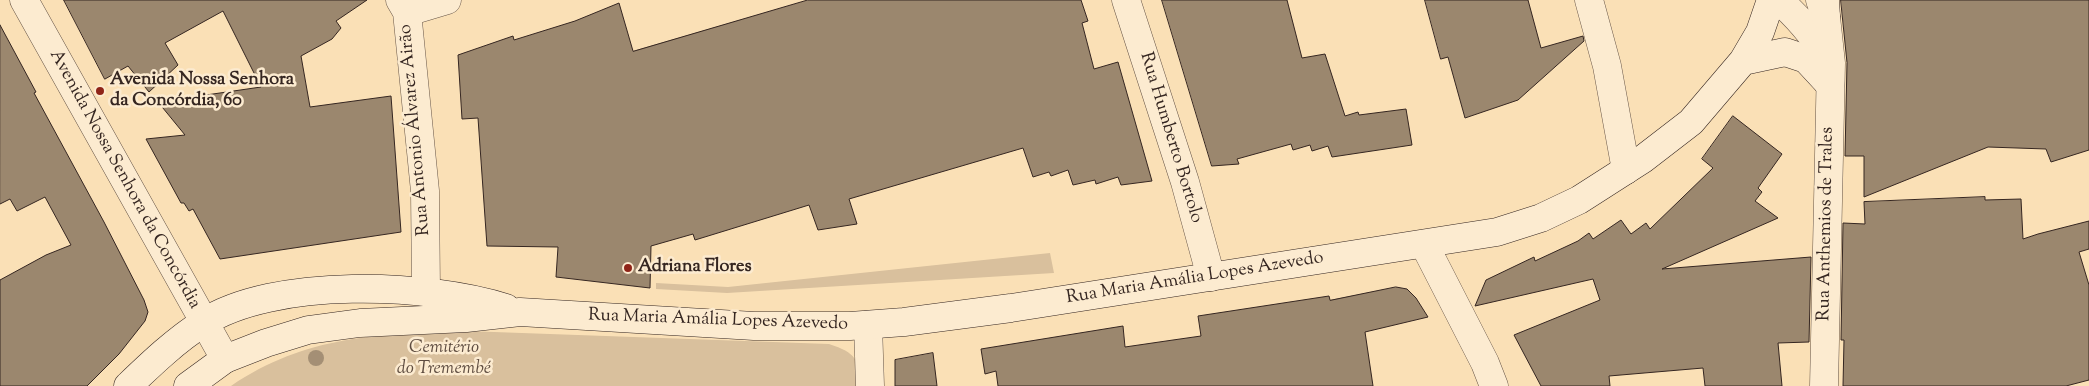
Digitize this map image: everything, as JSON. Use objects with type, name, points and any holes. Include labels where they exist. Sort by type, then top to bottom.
[{"type":"main road","name":"Avenida Nossa Senhora da Concórdia","points":[[24,0],[225,359]]},
{"type":"main road","points":[[403,6],[447,0]]},
{"type":"main road","name":"Rua Humberto Bortolo","points":[[1126,0],[1186,182],[1211,277]]},
{"type":"main road","points":[[1589,0],[1607,66],[1626,170]]},
{"type":"main road","name":"Rua Maria Amália Lopes Azevedo","points":[[188,386],[225,359],[266,343],[308,330],[360,323],[466,318],[520,312],[754,326],[868,325],[1011,308],[1497,232],[1541,218],[1596,190],[1667,142],[1691,122],[1743,61],[1760,32],[1770,0]]},
{"type":"main road","points":[[1778,0],[1796,14],[1812,34],[1830,74]]},
{"type":"main road","name":"Rua Antonio Álvarez Airão","points":[[403,6],[425,191],[426,291]]},
{"type":"main road","name":"Rua Anthemios de Trales","points":[[1824,6],[1830,74],[1824,386]]},
{"type":"main road","points":[[1743,61],[1785,52],[1806,59],[1830,74]]},
{"type":"main road","points":[[1424,244],[1485,363],[1494,386]]},
{"type":"main road","name":"Rua Maria Amália Lopes Azevedo","points":[[128,386],[150,365],[204,323],[250,302],[286,295],[339,289],[426,291],[484,301],[520,312]]},
{"type":"main road","points":[[868,325],[870,386]]},
{"type":"green space","points":[[1050,253],[1054,273],[727,293],[656,289],[656,283],[728,287]]},
{"type":"green space","name":"Cemitério do Tremembé","points":[[466,331],[829,344],[851,354],[860,369],[864,386],[231,386],[259,369],[287,356],[344,340],[373,336]]},
{"type":"building","points":[[64,0],[367,0],[336,21],[341,28],[332,39],[301,56],[310,107],[391,96],[401,232],[220,259],[193,209],[189,211],[184,203],[181,203],[146,139],[185,135],[158,102],[261,87],[223,11],[165,43],[178,65],[149,92],[128,66],[105,79]]},
{"type":"building","points":[[808,0],[1081,0],[1088,21],[1082,23],[1094,69],[1118,62],[1152,181],[1121,185],[1118,177],[1096,184],[1095,180],[1073,185],[1068,170],[1051,176],[1049,172],[1033,177],[1023,148],[849,199],[857,224],[818,230],[809,205],[695,240],[693,234],[651,246],[650,288],[556,277],[558,247],[487,246],[478,118],[462,119],[458,55],[513,36],[514,40],[575,21],[619,3],[633,51]]},
{"type":"building","points":[[1162,0],[1287,0],[1302,58],[1325,54],[1345,116],[1358,112],[1359,115],[1406,109],[1412,145],[1332,157],[1328,146],[1312,151],[1310,145],[1293,150],[1291,144],[1237,159],[1239,164],[1212,166]]},
{"type":"building","points":[[1425,0],[1528,0],[1541,48],[1583,36],[1584,41],[1518,100],[1465,118],[1448,57],[1441,59]]},
{"type":"building","points":[[1841,0],[2089,0],[2089,150],[2051,162],[2046,149],[1988,147],[1864,197],[1864,156],[1845,156],[1847,63]]},
{"type":"building","points":[[0,25],[36,92],[34,93],[104,222],[144,300],[148,312],[145,321],[119,354],[87,386],[0,386],[0,280],[46,255],[71,245],[45,197],[17,211],[10,199],[0,204]]},
{"type":"building","points":[[1733,116],[1782,154],[1758,188],[1762,192],[1755,201],[1778,218],[1662,269],[1811,257],[1809,342],[1778,343],[1782,386],[1705,386],[1703,368],[1609,376],[1610,386],[1541,386],[1514,335],[1600,300],[1593,279],[1475,306],[1486,280],[1534,257],[1535,261],[1578,241],[1589,233],[1593,239],[1621,220],[1631,234],[1646,223],[1650,229],[1713,168],[1702,159]]},
{"type":"building","points":[[1985,197],[1985,200],[2021,199],[2023,239],[2089,221],[2089,249],[2079,252],[2089,285],[2089,380],[2066,386],[1843,386],[1844,340],[1841,340],[1843,223],[1865,224],[1864,202]]},
{"type":"building","points":[[1396,287],[1407,289],[1416,298],[1428,317],[1365,332],[1373,386],[998,386],[996,371],[985,374],[981,349],[1123,326],[1125,347],[1201,336],[1198,316],[1329,296],[1330,300]]},
{"type":"building","points":[[933,353],[937,386],[895,386],[895,360]]},
{"type":"place","name":"Avenida Nossa Senhora da Concórdia, 60","points":[[100,91]]},
{"type":"place","name":"Adriana Flores","points":[[628,268]]}]
